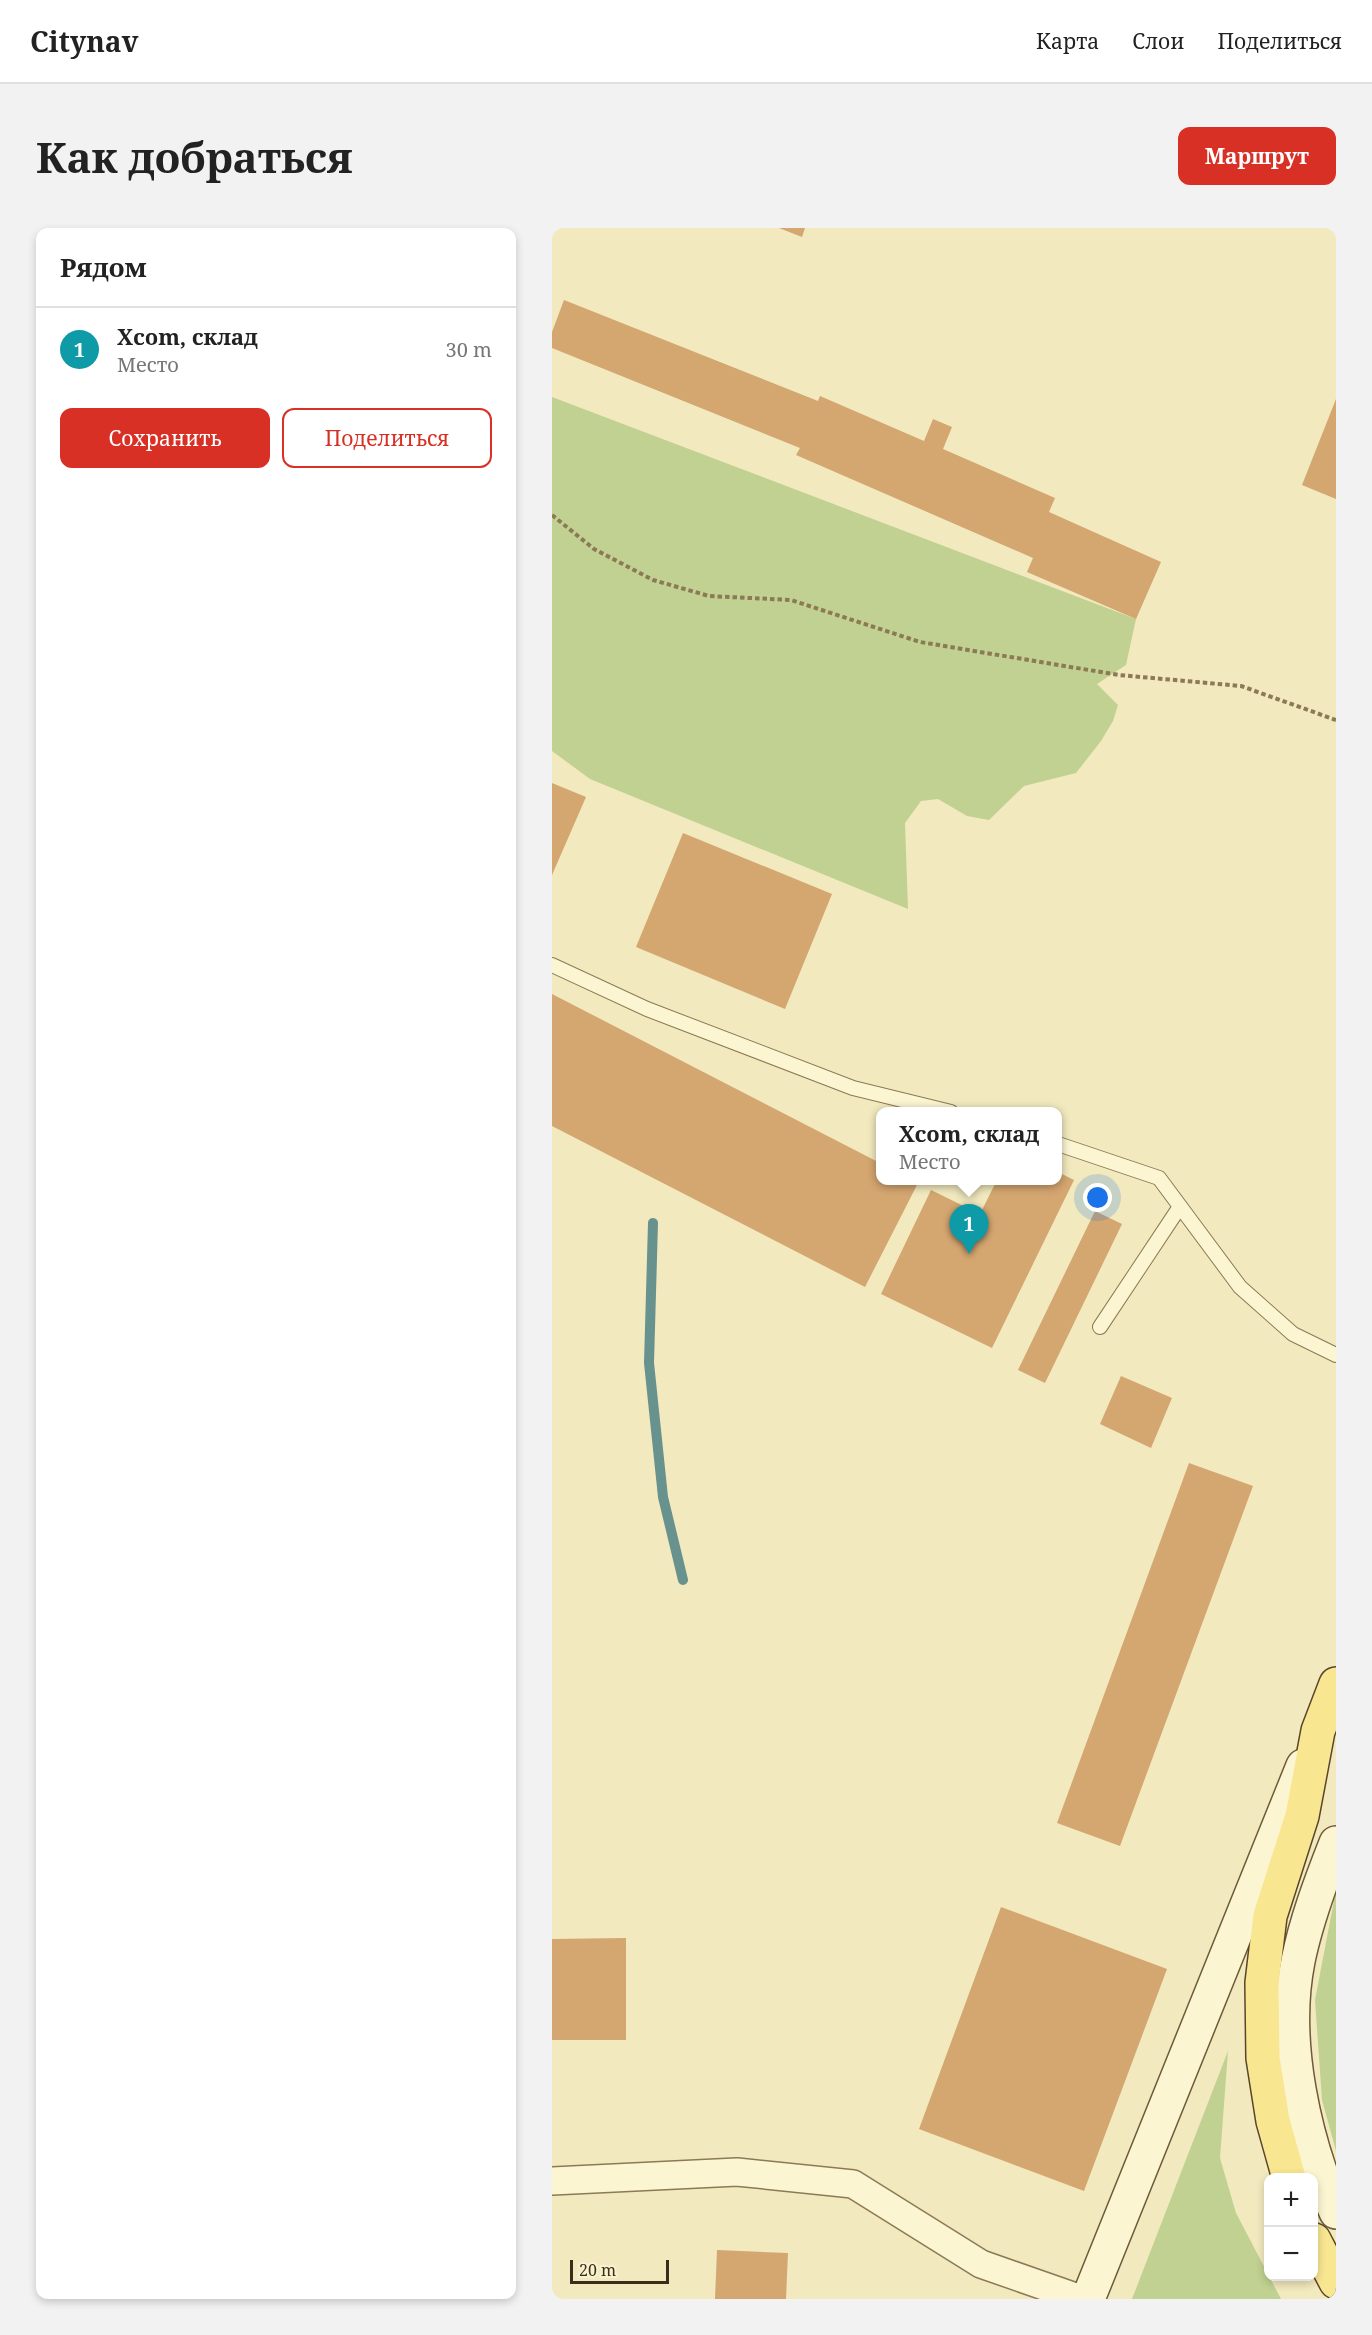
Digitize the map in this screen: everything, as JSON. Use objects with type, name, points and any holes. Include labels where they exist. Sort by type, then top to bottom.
[{"type":"main road","points":[[1088,2299],[1336,1684]]},
{"type":"main road","points":[[1288,2173],[1273,2121],[1263,2058],[1262,1983],[1270,1916],[1302,1816],[1318,1731]]},
{"type":"main road","points":[[1336,1843],[1298,1962],[1293,2011],[1300,2099],[1310,2143],[1336,2212]]},
{"type":"main road","points":[[1318,2248],[1336,2282]]},
{"type":"street","points":[[552,2181],[737,2172],[853,2184],[981,2264],[1081,2299]]},
{"type":"lane","points":[[552,965],[647,1009],[853,1088],[931,1107]]},
{"type":"lane","points":[[1062,1145],[1159,1178],[1179,1208],[1240,1287],[1293,1334],[1336,1355]]},
{"type":"lane","points":[[1100,1327],[1179,1208]]},
{"type":"path","points":[[552,516],[594,549],[652,580],[709,596],[791,600],[920,642],[1119,675],[1241,686],[1336,720]]},
{"type":"green space","points":[[552,397],[1136,619],[1126,665],[1097,684],[1118,705],[1113,721],[1101,741],[1076,773],[1024,786],[989,820],[967,816],[938,799],[921,801],[905,823],[908,909],[590,779],[552,751]]},
{"type":"green space","points":[[1336,1890],[1336,2151],[1322,2100],[1315,2000]]},
{"type":"green space","points":[[1228,2051],[1220,2158],[1236,2213],[1264,2267],[1264,2281],[1272,2281],[1281,2299],[1132,2299]]},
{"type":"building","points":[[779,228],[805,228],[802,237]]},
{"type":"building","points":[[564,300],[818,401],[820,396],[924,441],[933,419],[952,427],[943,449],[1055,498],[1049,512],[1161,562],[1136,619],[1027,572],[1033,558],[796,455],[800,448],[552,348],[552,332]]},
{"type":"building","points":[[1336,399],[1336,499],[1302,485]]},
{"type":"building","points":[[552,783],[586,797],[552,875]]},
{"type":"building","points":[[683,833],[832,894],[785,1009],[636,947]]},
{"type":"building","points":[[552,994],[876,1161],[876,1185],[917,1185],[865,1287],[552,1126]]},
{"type":"building","points":[[1062,1174],[1074,1180],[992,1348],[881,1294],[931,1190],[980,1214],[994,1185],[1062,1185]]},
{"type":"building","points":[[1095,1211],[1122,1224],[1045,1383],[1018,1370]]},
{"type":"building","points":[[1121,1376],[1172,1398],[1151,1448],[1100,1424]]},
{"type":"building","points":[[1189,1463],[1253,1486],[1120,1846],[1057,1823]]},
{"type":"building","points":[[1001,1907],[1167,1969],[1084,2191],[919,2129]]},
{"type":"building","points":[[626,1938],[626,2040],[552,2040],[552,1939]]},
{"type":"building","points":[[717,2250],[788,2253],[786,2299],[715,2299]]},
{"type":"waterway","points":[[653,1223],[649,1363],[663,1497],[683,1580]]},
{"type":"place","name":"Xсom, склад","points":[[969,1254]]}]
